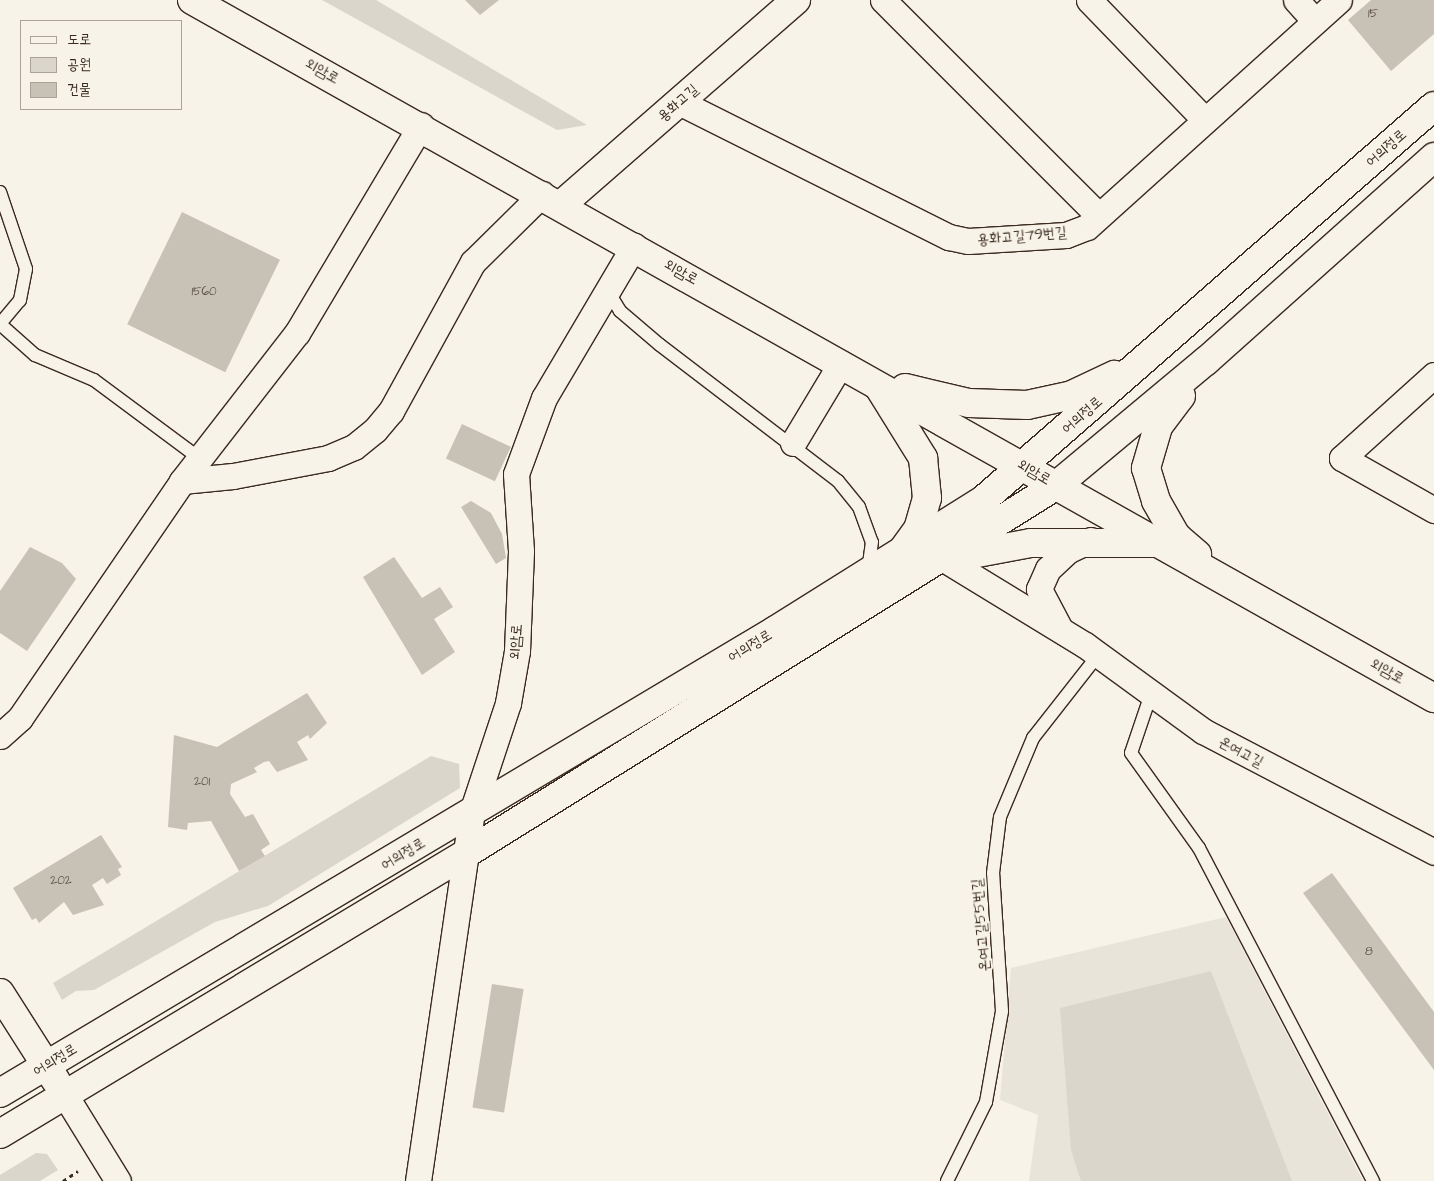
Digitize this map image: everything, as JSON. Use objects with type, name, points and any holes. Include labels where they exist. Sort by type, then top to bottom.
[{"type":"main road","name":"외암로","points":[[192,0],[421,125],[1434,698]]},
{"type":"main road","name":"용화고길","points":[[551,199],[679,102],[796,0]]},
{"type":"main road","name":"어의정로","points":[[0,1093],[472,812],[900,553],[982,501],[1155,352],[1434,106]]},
{"type":"main road","name":"어의정로","points":[[0,1134],[467,852],[944,559],[1057,485],[1206,361],[1434,157]]},
{"type":"main road","points":[[875,382],[969,403],[1027,405],[1072,395],[1155,352]]},
{"type":"main road","points":[[1206,361],[1158,427],[1146,468],[1156,501],[1176,536],[1228,582]]},
{"type":"main road","points":[[875,382],[923,458],[927,498],[918,529],[900,553]]},
{"type":"main road","points":[[944,559],[1031,543],[1092,540],[1160,543]]},
{"type":"main road","points":[[0,993],[65,1095]]},
{"type":"street","points":[[883,0],[1099,216]]},
{"type":"street","points":[[1089,0],[1205,120]]},
{"type":"street","points":[[1296,0],[1315,21]]},
{"type":"street","name":"용화고길79번길","points":[[679,102],[949,237],[968,241],[1066,235],[1087,227],[1339,0]]},
{"type":"street","points":[[0,736],[20,718],[182,481],[297,333],[421,125]]},
{"type":"street","points":[[182,481],[233,476],[328,458],[354,447],[375,430],[391,412],[473,262],[551,199]]},
{"type":"street","name":"외암로","points":[[418,1181],[472,812],[508,703],[517,651],[522,551],[516,474],[544,398],[634,246]]},
{"type":"street","points":[[793,443],[841,362]]},
{"type":"street","points":[[1434,375],[1342,458],[1434,510]]},
{"type":"street","name":"온여고길","points":[[1062,631],[1039,589],[1048,570],[1067,551],[1092,540]]},
{"type":"street","name":"온여고길","points":[[944,559],[1062,631],[1203,731],[1434,852]]},
{"type":"street","points":[[65,1095],[118,1181]]},
{"type":"lane","points":[[0,192],[26,269],[20,300],[0,324],[35,355],[94,380],[199,458]]},
{"type":"lane","points":[[608,291],[620,311],[660,345],[793,443],[838,481],[859,507],[872,542],[867,573]]},
{"type":"lane","name":"온여고길55번길","points":[[947,1181],[986,1102],[1002,1012],[992,873],[1000,817],[1033,738],[1098,655]]},
{"type":"lane","points":[[1151,694],[1131,753],[1200,848],[1374,1181]]},
{"type":"path","points":[[63,1181],[78,1172]]},
{"type":"shaded area","points":[[1226,917],[1363,1181],[1029,1181],[1038,1115],[1000,1100],[1011,968]]},
{"type":"green space","points":[[322,0],[376,0],[587,125],[557,130]]},
{"type":"green space","points":[[431,756],[459,764],[460,788],[268,906],[215,922],[94,990],[76,991],[62,1000],[53,983]]},
{"type":"green space","points":[[1211,971],[1292,1181],[1081,1181],[1071,1150],[1060,1008]]},
{"type":"green space","points":[[36,1153],[47,1154],[58,1170],[40,1181],[0,1181],[0,1175]]},
{"type":"building","points":[[465,0],[499,0],[480,15]]},
{"type":"building","points":[[1371,0],[1434,0],[1434,34],[1391,71],[1348,20]]},
{"type":"building","points":[[182,212],[280,260],[225,372],[127,324]]},
{"type":"building","points":[[462,424],[511,447],[495,481],[446,458]]},
{"type":"building","points":[[471,501],[491,513],[502,534],[506,558],[496,564],[461,507]]},
{"type":"building","points":[[30,547],[62,563],[76,579],[27,651],[0,633],[0,591]]},
{"type":"building","points":[[394,557],[422,598],[440,587],[453,607],[434,619],[455,652],[422,675],[363,577]]},
{"type":"building","points":[[307,693],[327,723],[310,739],[308,735],[297,742],[308,760],[277,772],[269,761],[264,762],[254,768],[257,772],[231,784],[230,794],[245,817],[253,814],[270,844],[261,850],[265,856],[239,871],[211,821],[188,823],[187,830],[168,827],[174,735],[217,747]]},
{"type":"building","points":[[101,835],[122,867],[118,869],[121,875],[107,884],[103,878],[92,885],[104,905],[73,915],[64,902],[39,923],[36,918],[32,920],[13,888]]},
{"type":"building","points":[[1332,873],[1434,1012],[1434,1070],[1303,893]]},
{"type":"building","points":[[492,984],[524,989],[504,1112],[472,1107]]}]
